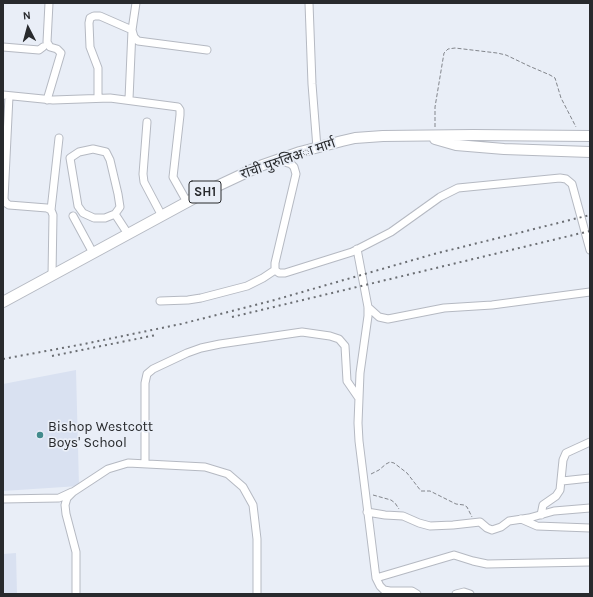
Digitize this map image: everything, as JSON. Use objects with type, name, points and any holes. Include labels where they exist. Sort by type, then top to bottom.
[{"type":"main road","name":"रांची पुरुलिअा मार्ग","points":[[3,302],[211,189],[246,172],[316,148],[355,138],[430,136],[584,136]]},
{"type":"main road","name":"SH1","points":[[430,136],[462,145],[504,150],[590,152]]},
{"type":"street","points":[[47,100],[60,53],[58,49],[50,46],[47,42],[49,3]]},
{"type":"street","points":[[129,99],[132,30],[136,3]]},
{"type":"street","points":[[309,3],[316,148]]},
{"type":"street","points":[[98,98],[99,73],[90,47],[90,18],[100,16],[132,30]]},
{"type":"street","points":[[132,30],[134,38],[138,41],[207,50]]},
{"type":"street","points":[[3,47],[39,50],[43,47]]},
{"type":"street","points":[[51,210],[47,208],[9,205],[4,199],[6,95],[63,101],[98,98],[129,99],[178,107],[180,110],[173,177],[187,202]]},
{"type":"street","points":[[147,122],[144,182],[162,216]]},
{"type":"street","points":[[52,275],[53,215],[51,210],[59,138]]},
{"type":"street","points":[[93,149],[106,152],[110,160],[118,194],[120,207],[116,214],[105,218],[94,218],[83,213],[78,206],[70,158],[79,152],[93,149]]},
{"type":"street","points":[[275,270],[275,263],[296,174],[294,167],[291,164],[278,160]]},
{"type":"street","points":[[275,270],[279,273],[285,272],[357,249],[391,232],[440,197],[458,188],[560,178],[566,178],[572,184],[590,250]]},
{"type":"street","points":[[116,214],[128,234]]},
{"type":"street","points":[[72,216],[93,253]]},
{"type":"street","points":[[357,249],[368,307],[358,397],[358,435],[376,578],[384,590],[412,591],[417,594]]},
{"type":"street","points":[[160,301],[188,300],[247,286],[275,270]]},
{"type":"street","points":[[368,307],[379,317],[388,320],[444,308],[492,305],[590,292]]},
{"type":"street","points":[[145,464],[145,383],[147,374],[153,369],[201,348],[302,332],[330,336],[339,339],[345,346],[345,374],[347,382],[358,397]]},
{"type":"street","points":[[541,515],[543,505],[558,493],[562,481],[563,460],[566,453],[590,442]]},
{"type":"street","points":[[3,499],[59,498],[73,492],[108,469],[128,463],[218,470],[228,474],[244,487],[253,505],[257,539],[256,594]]},
{"type":"street","points":[[562,481],[590,478]]},
{"type":"street","points":[[73,492],[67,498],[65,505],[76,552],[76,594]]},
{"type":"street","points":[[368,512],[403,516],[419,524],[430,526],[453,526],[480,522],[492,530],[501,527],[509,521],[558,510],[590,508]]},
{"type":"street","points":[[522,519],[534,526],[541,527],[590,528]]},
{"type":"street","points":[[376,578],[454,555],[487,564],[590,562]]},
{"type":"street","points":[[456,594],[464,592],[470,594]]},
{"type":"path","points":[[430,136],[444,53],[448,49],[455,48],[506,55],[555,78],[561,98],[574,123],[584,136]]},
{"type":"path","points":[[363,478],[379,470],[390,462],[394,463],[407,473],[421,490],[430,491],[456,504],[468,507],[475,522]]},
{"type":"path","points":[[365,489],[375,496],[388,498],[395,503],[403,516]]},
{"type":"shaded area","name":"Bishop Westcott Boys' School","points":[[76,370],[79,486],[3,491],[3,384]]},
{"type":"shaded area","points":[[16,553],[17,594],[3,594],[3,554]]},
{"type":"railway","points":[[3,359],[181,324],[271,301],[434,254],[590,215]]},
{"type":"railway","points":[[232,317],[590,231]]},
{"type":"railway","points":[[52,356],[156,335]]},
{"type":"place","name":"Bishop Westcott Boys' School","points":[[40,435]]}]
